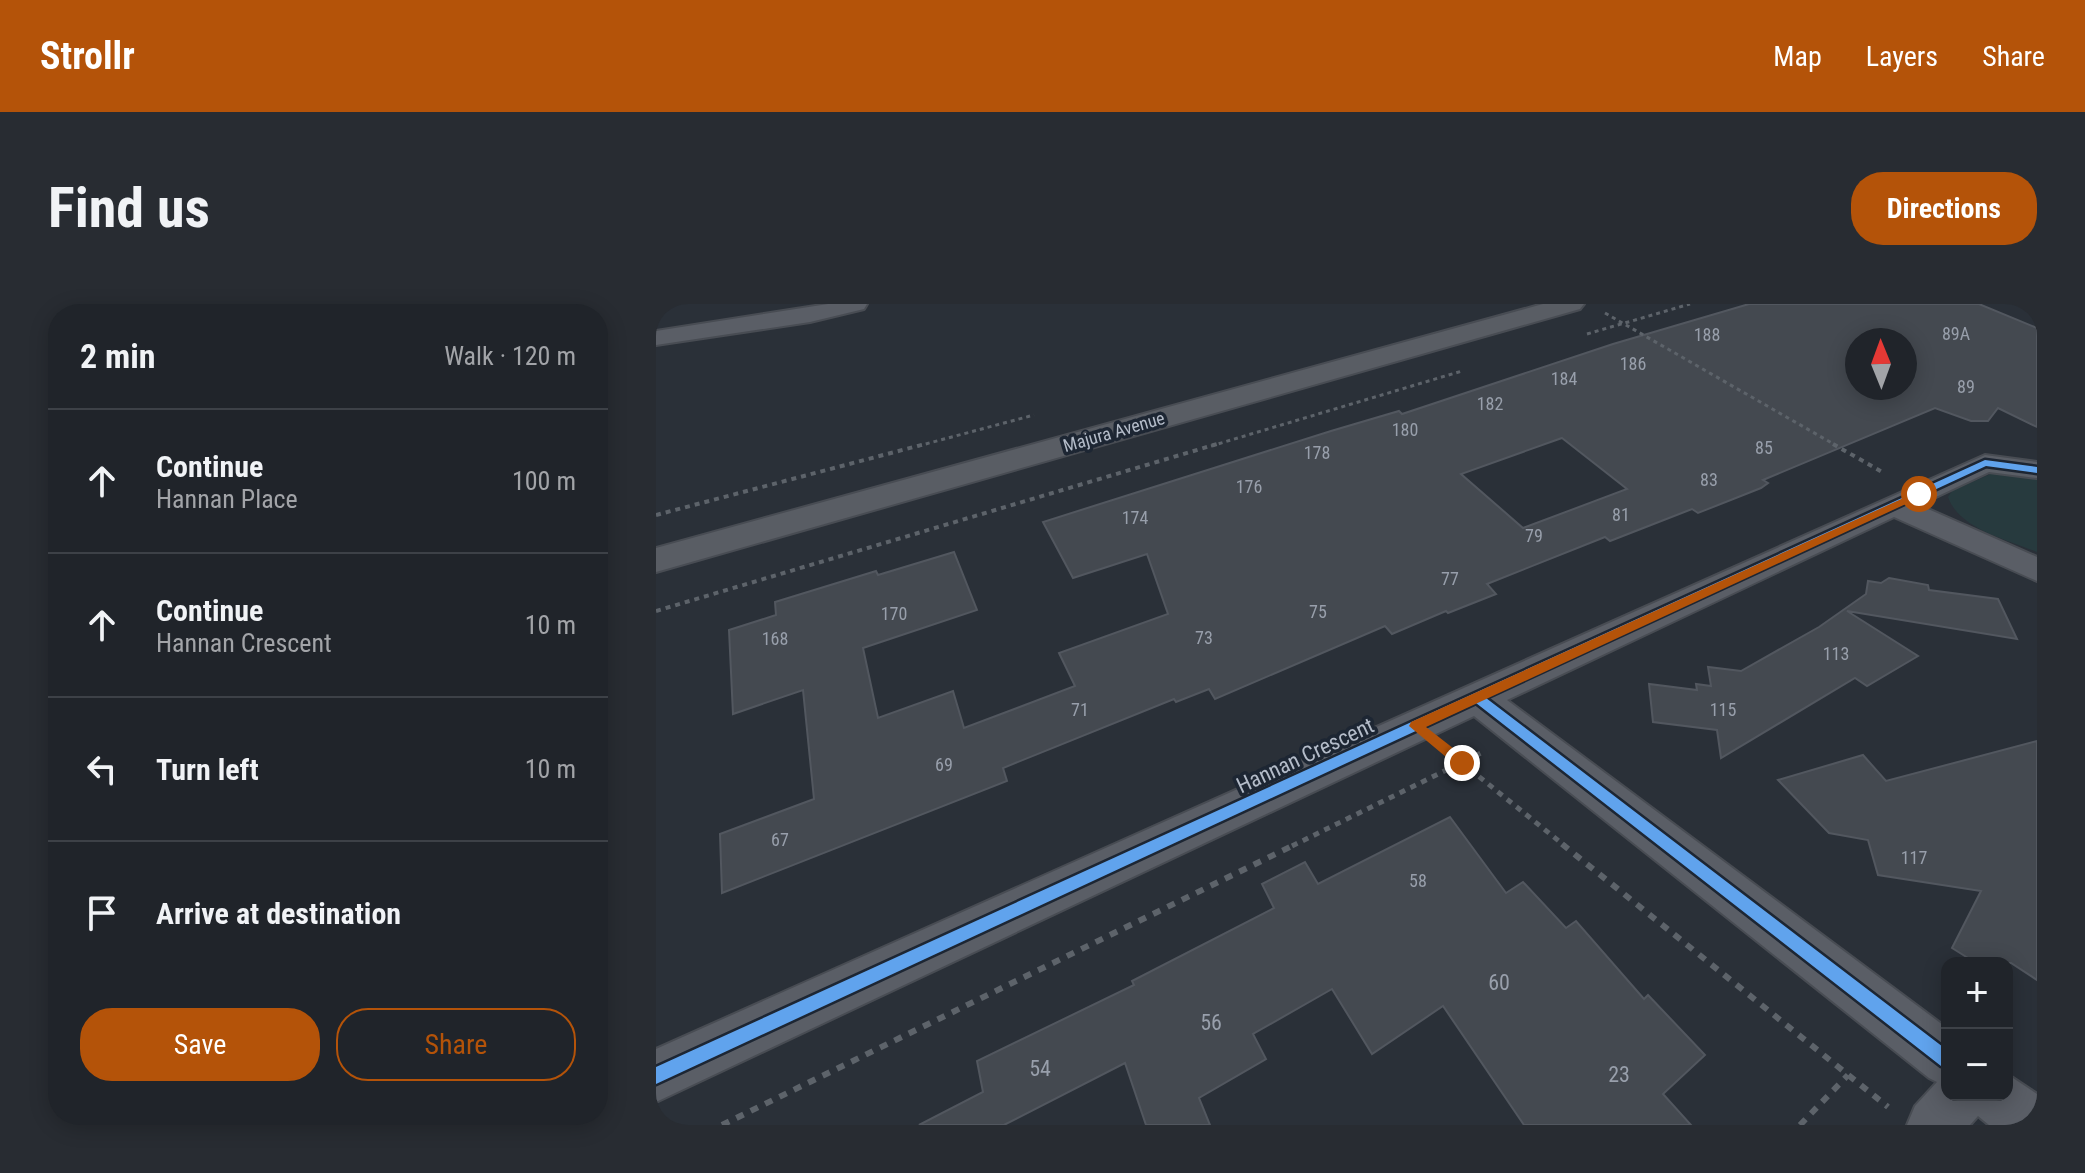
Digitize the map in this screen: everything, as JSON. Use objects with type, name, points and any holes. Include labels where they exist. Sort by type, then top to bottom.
[{"type":"main road","name":"Majura Avenue","points":[[656,560],[1571,304]]},
{"type":"street","points":[[656,338],[810,315],[856,304]]},
{"type":"street","name":"Hannan Crescent","points":[[656,1076],[1985,463],[2037,470]]},
{"type":"street","points":[[1907,499],[2037,570]]},
{"type":"street","points":[[1477,698],[1941,1055]]},
{"type":"street","points":[[1916,1120],[1950,1101]]},
{"type":"street","points":[[2001,1101],[2034,1125]]},
{"type":"path","points":[[1579,337],[1690,304]]},
{"type":"path","points":[[1602,310],[1907,499]]},
{"type":"path","points":[[656,611],[1473,368]]},
{"type":"path","points":[[1416,726],[1848,1075],[1916,1120]]},
{"type":"path","points":[[722,1125],[1489,748]]},
{"type":"path","points":[[1800,1125],[1848,1075]]},
{"type":"green space","points":[[1995,472],[2037,478],[2037,552],[1973,525],[1962,517],[1948,497],[1952,491]]},
{"type":"building","points":[[1749,304],[1979,304],[2037,328],[2037,427],[1998,408],[1988,421],[1971,421],[1935,408],[1763,480],[1768,483],[1761,488],[1698,513],[1692,509],[1610,541],[1605,537],[1487,584],[1496,594],[1448,613],[1446,611],[1392,634],[1385,626],[1215,699],[1209,689],[1176,702],[1174,699],[1003,768],[1007,781],[722,893],[720,834],[814,799],[803,690],[733,714],[729,630],[776,615],[775,602],[876,571],[878,575],[954,552],[977,610],[863,648],[878,718],[953,691],[964,728],[1075,686],[1059,653],[1168,614],[1147,554],[1073,578],[1043,522],[1331,431],[1399,411],[1402,414],[1613,344]],"holes":[[[1562,438],[1627,489],[1523,528],[1461,474]]]},
{"type":"building","points":[[1889,578],[1928,585],[1929,590],[1998,599],[2017,639],[1847,611],[1918,656],[1867,686],[1855,678],[1721,758],[1717,730],[1653,722],[1649,684],[1697,690],[1696,684],[1711,686],[1708,667],[1741,671],[1819,627],[1866,594],[1868,581],[1881,583]]},
{"type":"building","points":[[2037,741],[2037,980],[2013,964],[2013,957],[1966,957],[1952,948],[1981,891],[1878,875],[1868,840],[1829,833],[1778,780],[1863,755],[1886,781]]},
{"type":"building","points":[[1450,817],[1506,893],[1523,882],[1566,928],[1576,921],[1644,999],[1648,995],[1705,1055],[1663,1094],[1691,1125],[1524,1125],[1443,1006],[1372,1054],[1332,989],[1253,1034],[1266,1059],[1199,1098],[1210,1125],[1146,1125],[1125,1063],[1004,1125],[919,1125],[983,1092],[977,1061],[1134,985],[1132,981],[1274,908],[1262,884],[1305,862],[1318,884]]},
{"type":"cycle path","points":[[656,1076],[1985,463],[2037,470]]},
{"type":"cycle path","points":[[1477,698],[1941,1055]]},
{"type":"route","points":[[1462,763],[1416,726],[1919,494]]}]
